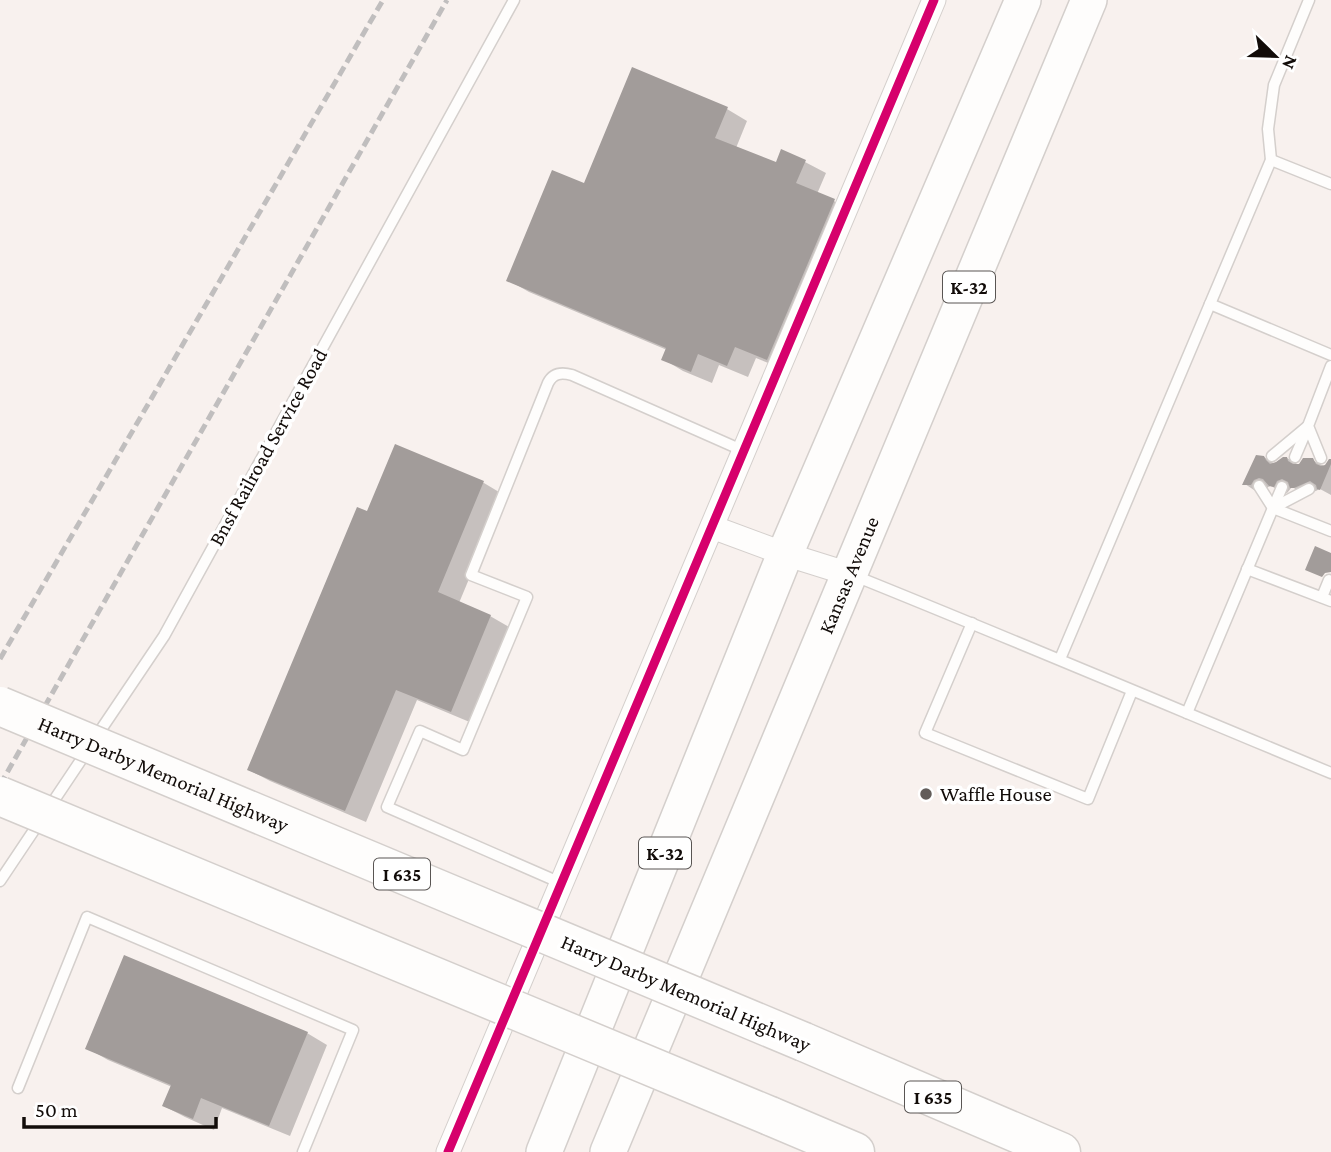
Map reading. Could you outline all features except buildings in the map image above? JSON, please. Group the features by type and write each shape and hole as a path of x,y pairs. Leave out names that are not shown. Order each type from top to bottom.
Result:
{"highway":[{"name":"Harry Darby Memorial Highway","path":"0,706 1061,1152"},
{"path":"0,796 855,1152"}],"main road":[{"name":"K-32","path":"544,1152 785,554 1023,0"},
{"name":"Kansas Avenue","path":"608,1152 1089,0"}],"street":[{"path":"448,1152 934,0"},
{"path":"712,527 849,574"}],"lane":[{"name":"Bnsf Railroad Service Road","path":"0,881 164,636 513,0"},
{"path":"1060,659 1271,160 1268,129 1274,85 1309,0"},
{"path":"1271,160 1331,184"},
{"path":"1210,304 1331,355"},
{"path":"1295,457 1331,366"},
{"path":"561,883 387,807 420,731 463,750 527,597 471,575 548,383 551,377 557,374 572,375 744,451"},
{"path":"1272,456 1308,426"},
{"path":"1308,426 1321,458"},
{"path":"1259,486 1273,508 1331,531"},
{"path":"1187,713 1282,487"},
{"path":"1273,508 1309,489"},
{"path":"1247,569 1327,599 1329,580"},
{"path":"849,574 1331,772"},
{"path":"972,623 925,733 1088,799 1132,691"},
{"path":"18,1088 87,917 353,1030 303,1152"}],"railway":[{"path":"0,659 383,0"},
{"path":"0,785 447,0"}],"cycle path":[{"path":"448,1152 934,0"}],"place":[{"name":"Waffle House","path":"926,794"}]}
